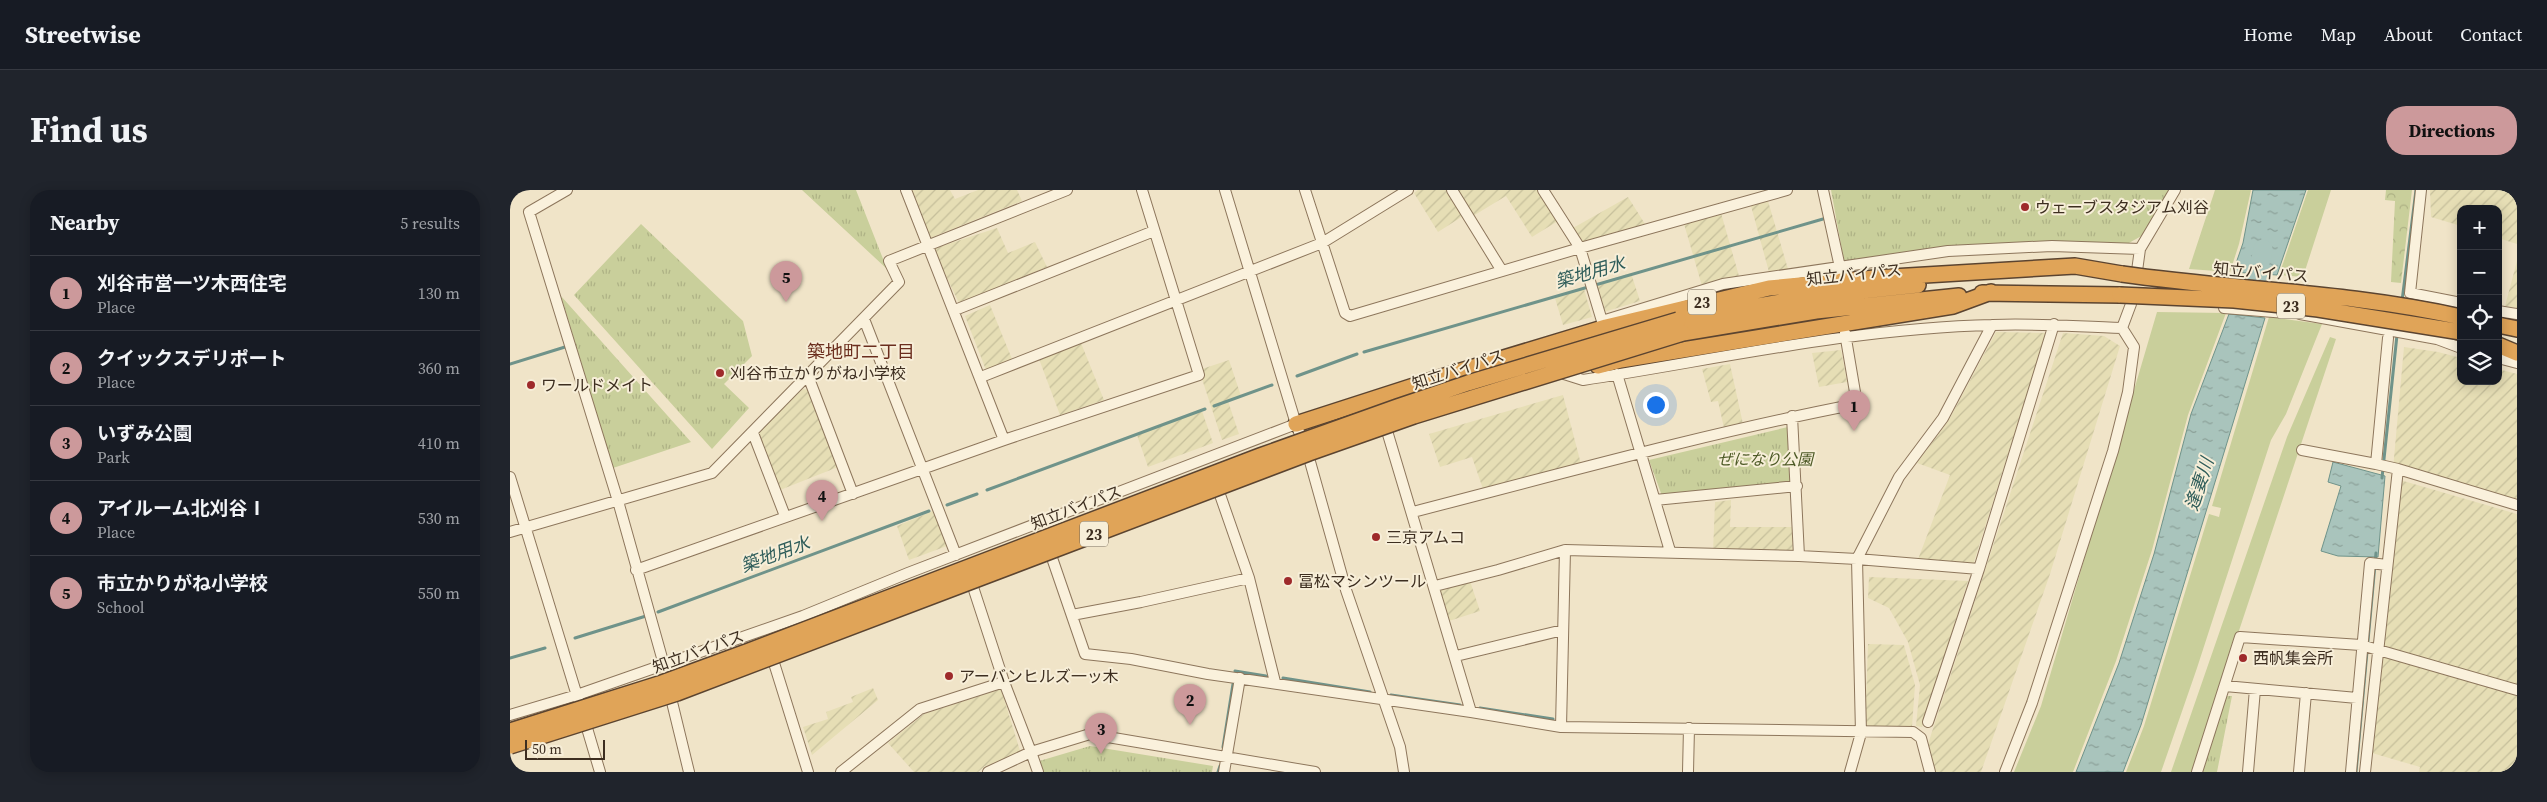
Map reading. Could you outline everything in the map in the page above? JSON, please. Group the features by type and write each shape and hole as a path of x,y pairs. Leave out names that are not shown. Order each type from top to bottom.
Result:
{"highway":[{"name":"23","path":"1296,424 1524,351 1606,327 1769,288 1876,278 2075,266 2130,273"},
{"name":"知立バイパス","path":"510,731 659,684 1260,456 1468,382 1680,327 1824,294 1965,280 2064,274 2130,273 2186,283 2350,299 2457,316"},
{"name":"知立バイパス","path":"510,746 677,693 1309,452 1680,327 1991,292 2126,299 2234,300 2318,309 2457,331"},
{"path":"1309,458 1420,418 1564,374 1621,360 1954,306 1991,292"},
{"path":"2502,326 2517,330"},
{"path":"2502,341 2517,344"},
{"path":"2502,347 2517,353"}],"street":[{"path":"567,190 529,212 618,501 664,665"},
{"path":"906,190 955,310 1004,440"},
{"path":"510,532 712,473 899,282 889,261 1067,190"},
{"path":"636,570 786,516 924,470 1004,440 1198,375 1178,301 1142,190"},
{"path":"1225,190 1296,424 1309,458 1346,590 1400,747 1404,772"},
{"path":"1305,190 1345,314 1350,316 1754,195 1788,190"},
{"path":"981,377 1322,243 1408,190"},
{"path":"1452,190 1502,271"},
{"path":"1544,190 1580,248 1602,321"},
{"path":"1823,190 1842,278"},
{"path":"2130,273 2140,249 2175,190"},
{"path":"2421,190 2410,293 2457,302"},
{"path":"955,310 1154,231"},
{"path":"1524,351 1602,321 1723,284 1948,252 2052,246 2140,249"},
{"path":"2005,772 2032,703 2113,451 2128,392 2134,347 2122,328 2126,299"},
{"path":"2224,308 2303,314 2437,339 2457,346"},
{"path":"2502,311 2517,314"},
{"path":"864,319 956,555"},
{"path":"1564,374 1583,380 1846,335 1992,324 2054,324 2122,328"},
{"path":"1850,772 1861,733 1857,559 1899,477 1943,418 1992,324"},
{"path":"1928,722 1979,569 2054,324"},
{"path":"1413,512 1792,416 1857,404 1846,335"},
{"path":"2376,464 2388,338"},
{"path":"2502,359 2517,363"},
{"path":"1617,374 1670,551"},
{"path":"808,376 853,494"},
{"path":"1792,416 1799,556"},
{"path":"510,715 664,665 803,616 1296,424"},
{"path":"1387,431 1413,512 1471,712"},
{"path":"752,433 786,516"},
{"path":"2302,450 2398,468 2517,505"},
{"path":"510,752 774,663 973,587 1218,489 1309,458"},
{"path":"2365,772 2398,468"},
{"path":"510,477 600,772"},
{"path":"1655,500 1797,486"},
{"path":"1218,489 1249,578 1275,682"},
{"path":"1435,586 1565,550 1670,551 1799,556 1979,569"},
{"path":"1561,727 1565,550"},
{"path":"1051,555 1085,654 1131,659 1240,678 1561,727 1689,728 1861,733 1913,732 1921,738 1930,772"},
{"path":"2351,772 2360,645 2370,563 2386,565"},
{"path":"1072,615 1249,578"},
{"path":"973,587 1004,682 1038,772"},
{"path":"1456,656 1563,630"},
{"path":"2197,772 2240,637 2360,645 2378,648 2517,690"},
{"path":"774,663 808,772"},
{"path":"1224,772 1228,758 1240,678"},
{"path":"841,772 920,709 1004,682"},
{"path":"2225,686 2357,698"},
{"path":"2248,772 2255,689"},
{"path":"2299,772 2306,693"},
{"path":"671,698 690,772"},
{"path":"1688,772 1689,728"},
{"path":"988,772 1031,752 1090,734 1315,772"}],"shaded area":[{"path":"912,190 950,190 955,199 978,190 1017,190 1022,201 930,238"},
{"path":"1418,190 1447,190 1463,216 1438,232 1414,193"},
{"path":"1456,190 1538,190 1558,221 1532,237 1506,196 1473,216"},
{"path":"2430,190 2517,190 2517,244 2502,239 2502,205 2457,205 2457,225 2431,217"},
{"path":"1628,197 1645,224 1582,243 1573,228"},
{"path":"1768,201 1788,269 1769,272 1751,206"},
{"path":"1721,213 1739,276 1702,286 1684,224"},
{"path":"997,228 1008,253 1035,242 1047,267 959,303 933,249"},
{"path":"2517,261 2517,308 2505,306"},
{"path":"1631,273 1640,301 1604,312 1595,284"},
{"path":"1584,289 1592,317 1563,325 1555,298"},
{"path":"990,305 1012,359 986,370 965,316"},
{"path":"1996,332 2046,333 1973,565 1917,562 1950,475 1917,463 1949,420"},
{"path":"2063,333 2104,336 2120,346 2050,574 1981,772 1935,772 1928,744"},
{"path":"1081,343 1104,400 1060,415 1039,359"},
{"path":"2404,347 2457,357 2457,385 2502,385 2502,370 2517,374 2517,505 2393,469"},
{"path":"1841,350 1847,382 1819,387 1812,353"},
{"path":"1229,360 1241,396 1228,401 1239,434 1222,440 1202,379 1202,369"},
{"path":"1730,364 1743,424 1724,428 1718,401 1711,402 1702,369"},
{"path":"803,389 809,390 838,467 780,490 757,434"},
{"path":"1563,395 1581,464 1483,489 1472,457 1440,467 1429,434"},
{"path":"1202,411 1213,443 1148,467 1137,435"},
{"path":"2400,480 2517,514 2517,686 2382,646"},
{"path":"1731,500 1730,527 1792,527 1793,554 1713,553 1715,502"},
{"path":"933,511 947,546 909,560 897,526"},
{"path":"1869,577 1968,581 1922,727 1916,726 1920,685 1908,642 1889,608 1868,598"},
{"path":"1470,581 1480,611 1449,621 1439,590"},
{"path":"1868,644 1904,645 1915,685 1912,727 1865,728"},
{"path":"2381,653 2517,693 2517,772 2419,772 2420,767 2372,753"},
{"path":"873,688 878,700 812,755 803,727 828,719 826,712 853,702 851,697"},
{"path":"1001,689 1021,754 985,766 978,772 914,772 888,743 924,714"}],"green space":[{"path":"802,190 856,190 887,269"},
{"path":"1831,190 2171,190 2145,234 2127,244 1941,250 1844,261"},
{"path":"2215,190 2251,190 2239,244 2230,272 2189,269"},
{"path":"2308,190 2331,190 2303,277 2279,275"},
{"path":"2386,190 2412,190 2401,283 2391,282 2395,201 2385,200"},
{"path":"641,224 743,321 752,356 724,384 749,408 712,449 574,295"},
{"path":"561,296 691,442 613,468"},
{"path":"2157,312 2226,313 2188,415 2152,550 2116,661 2073,772 2014,772 2041,706"},
{"path":"2269,317 2322,324 2286,414 2271,440 2161,772 2126,772 2144,726 2209,514 2219,517 2221,508 2212,506"},
{"path":"2330,337 2336,339 2192,772 2171,772 2287,437"},
{"name":"ぜになり公園","path":"1788,427 1794,482 1662,496 1649,460"},
{"path":"2226,696 2232,696 2217,772 2200,772"},
{"path":"1090,746 1213,766 1212,772 1040,772 1036,762"}],"water":[{"path":"2253,190 2306,190 2277,275 2233,272 2243,243"},
{"path":"2229,314 2265,318 2141,725 2123,772 2076,772 2119,663 2154,554 2191,414"},
{"path":"2333,462 2385,476 2378,557 2338,556 2321,551 2341,486 2328,482"}],"waterway":[{"path":"2402,301 2416,190"},
{"name":"築地用水","path":"1364,352 1823,219"},
{"name":"逢妻川","path":"2251,306 2263,249"},
{"path":"2382,478 2397,335"},
{"path":"510,364 565,347"},
{"name":"築地用水","path":"1297,376 1357,354"},
{"name":"築地用水","path":"1214,406 1272,385"},
{"name":"築地用水","path":"987,490 1205,409"},
{"name":"築地用水","path":"947,505 977,494"},
{"name":"築地用水","path":"658,612 929,511"},
{"path":"2356,772 2376,553"},
{"name":"築地用水","path":"575,638 646,616"},
{"name":"築地用水","path":"510,658 545,648"},
{"path":"1235,671 1266,676"},
{"path":"1283,678 1370,692"},
{"path":"1223,747 1233,684"},
{"path":"1391,695 1460,705"},
{"path":"1480,708 1553,719"},
{"path":"1218,772 1220,766"}],"place":[{"name":"ウェーブスタジアム刈谷","path":"2025,207"},
{"name":"市立かりがね小学校","path":"786,302"},
{"name":"刈谷市立かりがね小学校","path":"720,373"},
{"name":"ワールドメイト","path":"531,385"},
{"name":"刈谷市営一ツ木西住宅","path":"1854,431"},
{"name":"アイルーム北刈谷Ⅰ","path":"822,521"},
{"name":"三京アムコ","path":"1376,537"},
{"name":"冨松マシンツール","path":"1288,581"},
{"name":"西帆集会所","path":"2243,658"},
{"name":"アーバンヒルズ一ッ木","path":"949,676"},
{"name":"クイックスデリポート","path":"1190,725"},
{"name":"いずみ公園","path":"1101,754"}],"district":[{"name":"築地町二丁目","path":"861,351"}]}
